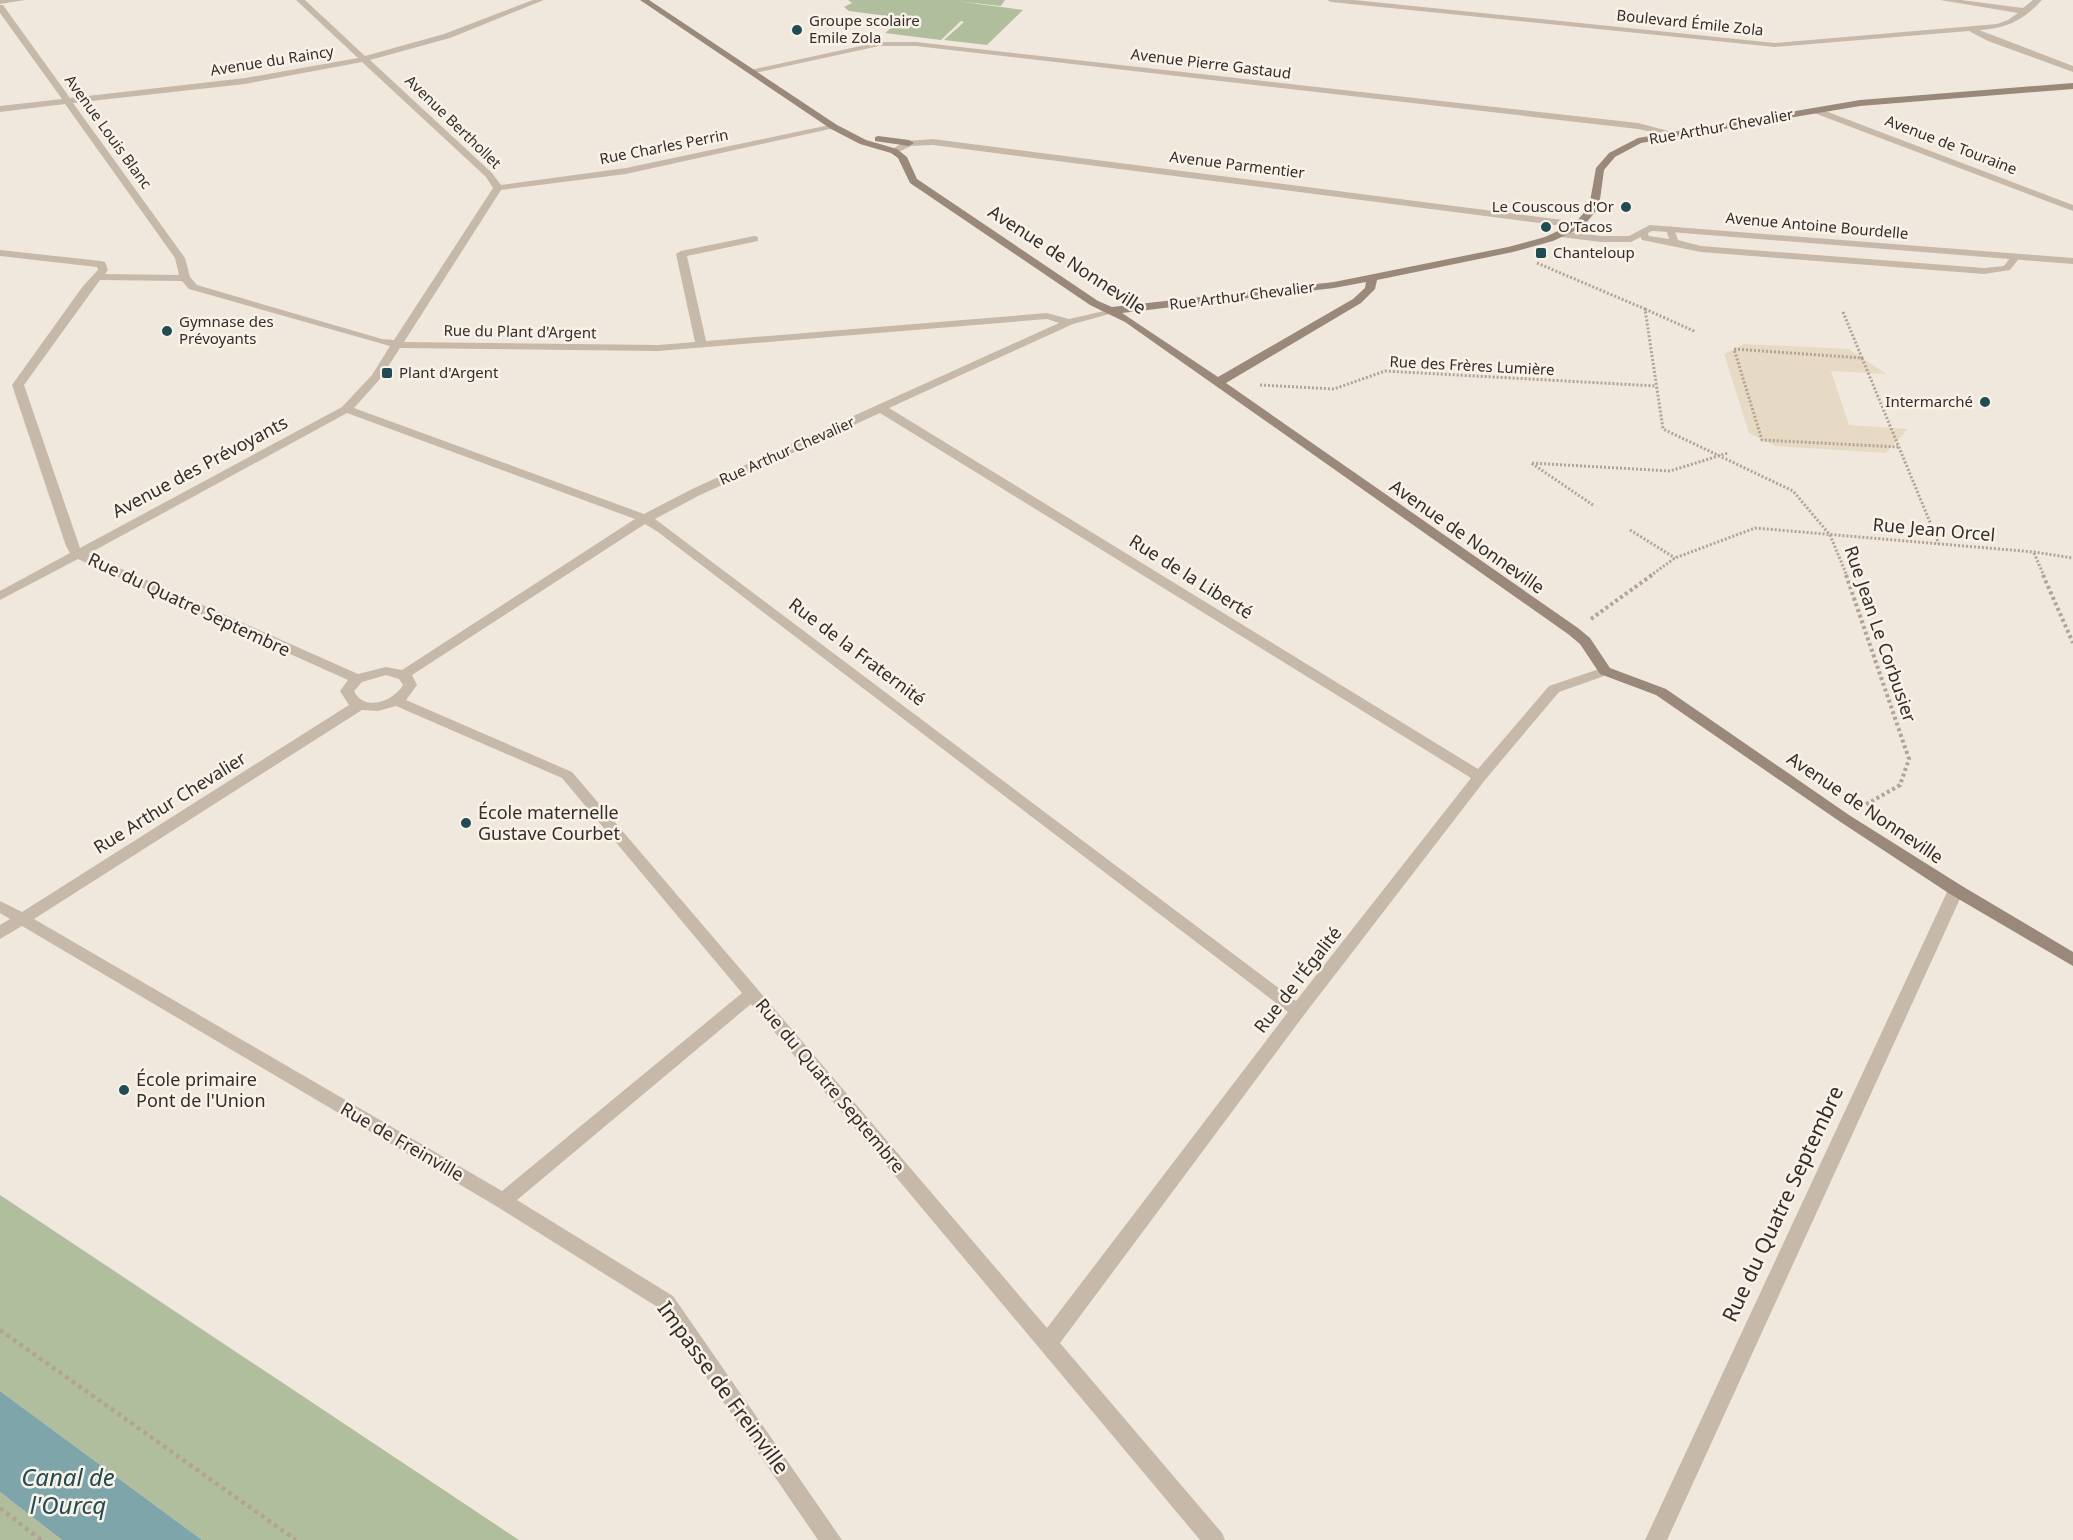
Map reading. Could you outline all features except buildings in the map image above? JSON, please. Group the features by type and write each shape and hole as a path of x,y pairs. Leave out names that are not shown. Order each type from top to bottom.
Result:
{"street":[{"path":"0,2 21,0"},
{"name":"Avenue Berthollet","path":"300,0 489,175 498,188 395,345"},
{"name":"Avenue du Raincy","path":"0,109 288,75 364,59 447,36 540,0"},
{"path":"644,0 834,127 863,142 894,151"},
{"name":"Boulevard Émile Zola","path":"1331,0 1775,45 1972,30 2011,22 2037,0"},
{"path":"1944,0 2024,11"},
{"name":"Avenue Louis Blanc","path":"0,7 180,258 186,278"},
{"path":"1972,30 2073,69"},
{"name":"Avenue Pierre Gastaud","path":"750,71 879,44 916,44 1638,126 1671,133"},
{"name":"Rue Arthur Chevalier","path":"403,675 628,528 696,492 1069,322 1108,311 1292,291 1372,278 1509,250 1561,234 1578,225 1594,207 1599,170 1612,155 1638,141 1671,133 1860,103 2073,86"},
{"name":"Avenue de Touraine","path":"1818,111 2073,208"},
{"name":"Rue Charles Perrin","path":"498,188 626,171 834,127"},
{"path":"849,135 909,143"},
{"name":"Avenue Parmentier","path":"894,151 909,143 933,142 1578,225"},
{"name":"Avenue de Nonneville","path":"894,151 902,157 912,181 1108,311 1129,320 1573,632 1585,641 1605,670 1661,692 1844,818 1956,890 2073,960"},
{"name":"Avenue Antoine Bourdelle","path":"1561,234 1601,239 1631,239 1650,228 1670,229 2073,261"},
{"path":"701,345 681,254 754,238"},
{"path":"0,253 101,264 103,270 98,278"},
{"name":"Rue du Plant d'Argent","path":"98,278 186,278 193,287 395,345 611,348 701,345 1047,316 1069,322"},
{"name":"Rue du Quatre Septembre","path":"98,278 87,288 18,385 72,546 77,554 357,679"},
{"path":"1217,384 1251,361 1357,301 1370,289 1372,278"},
{"name":"Avenue des Prévoyants","path":"0,596 346,409 376,376 395,345"},
{"name":"Rue de la Liberté","path":"882,408 1480,777"},
{"name":"Rue de la Fraternité","path":"346,409 646,519 663,529 1298,1011"},
{"name":"Rue de l'Égalité","path":"1048,1343 1298,1011 1480,777 1554,689 1605,670"},
{"path":"386,671 403,675 411,685 404,696 395,702 377,706 360,705 352,702 347,691 357,679 386,671"},
{"name":"Rue du Quatre Septembre","path":"395,702 428,713 567,775 1214,1540"},
{"name":"Rue Arthur Chevalier","path":"0,933 360,705"},
{"name":"Rue du Quatre Septembre","path":"1656,1540 1956,890"},
{"name":"Rue de Freinville","path":"0,906 503,1201"},
{"path":"503,1201 752,994"},
{"name":"Impasse de Freinville","path":"503,1201 666,1302 831,1540"}],"lane":[{"path":"1670,229 1674,242"},
{"path":"1643,232 1645,237 1654,241 1674,242 1701,249 1984,271 2007,268 2016,256"}],"path":[{"path":"1509,250 1695,332"},
{"name":"Rue Jean Le Corbusier","path":"1645,309 1663,429 1793,491 1830,535 1854,594 1909,759 1900,785 1844,818"},
{"path":"1844,312 1938,544"},
{"path":"1862,358 1734,349 1762,440 1898,447"},
{"name":"Rue des Frères Lumière","path":"1217,384 1334,389 1385,371 1656,386"},
{"path":"1593,505 1531,463 1670,471 1728,453"},
{"name":"Rue Jean Orcel","path":"1573,632 1675,558 1755,528 2034,552 2073,558"},
{"path":"1630,530 1675,558"},
{"path":"2034,552 2073,643"},
{"path":"0,1330 296,1540"},
{"path":"0,1508 41,1540"}],"green space":[{"path":"848,0 1005,0 1001,6 955,1 1023,10 987,45 944,40 964,22 961,21 941,40 885,33 903,18 849,11 844,7 852,3"},
{"path":"0,1195 519,1540 202,1540 0,1391"},
{"path":"0,1492 62,1540 0,1540"}],"shaded area":[{"path":"1744,344 1849,349 1886,374 1831,371 1849,425 1908,429 1886,453 1775,446 1749,433 1724,354"}],"water":[{"name":"Canal de l'Ourcq","path":"0,1391 202,1540 62,1540 0,1492"}],"place":[{"name":"Groupe scolaire Emile Zola","path":"797,30"},
{"name":"Le Couscous d'Or","path":"1626,207"},
{"name":"O'Tacos","path":"1546,227"},
{"name":"Chanteloup","path":"1541,253"},
{"name":"Gymnase des Prévoyants","path":"167,331"},
{"name":"Plant d'Argent","path":"387,373"},
{"name":"Intermarché","path":"1985,402"},
{"name":"École maternelle Gustave Courbet","path":"466,823"},
{"name":"École primaire Pont de l'Union","path":"124,1090"}]}
